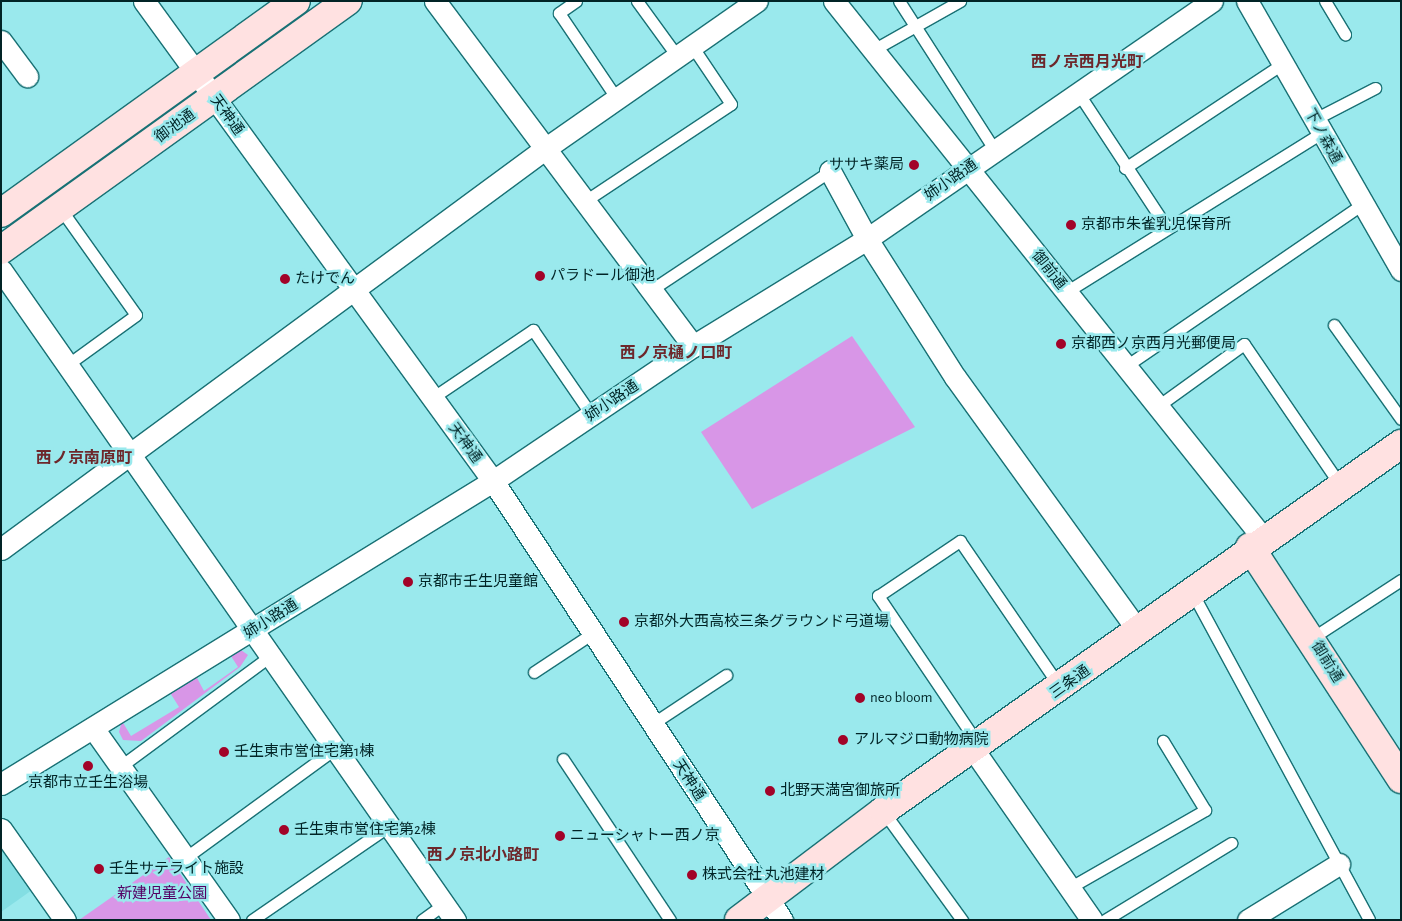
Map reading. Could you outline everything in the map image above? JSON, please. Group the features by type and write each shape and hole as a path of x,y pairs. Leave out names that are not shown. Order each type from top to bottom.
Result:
{"street":[{"name":"天神通","path":"144,1 493,481 782,920"},
{"name":"御池通","path":"1,212 296,1"},
{"name":"御池通","path":"1,250 348,1"},
{"path":"435,1 693,346"},
{"path":"1,549 129,452 546,148 756,1"},
{"name":"御前通","path":"834,1 1158,406 1257,543 1312,638 1401,779"},
{"name":"姉小路通","path":"1,784 256,629 493,481 592,416 693,346 866,239 1077,91 1212,1"},
{"name":"下ノ森通","path":"1247,1 1361,205 1401,270"},
{"path":"1,41 27,76"},
{"path":"830,171 866,239 955,377 1139,632"},
{"path":"1,270 256,629 449,912"},
{"name":"三条通","path":"739,920 883,811 1061,689 1193,594 1257,543 1401,444"},
{"path":"94,728 229,920"},
{"path":"976,747 1092,920"},
{"path":"1,829 65,920"},
{"path":"1248,920 1339,864"}],"lane":[{"path":"576,1 559,13 616,99"},
{"path":"585,200 731,104 637,1"},
{"path":"898,1 994,149"},
{"path":"873,50 960,1"},
{"path":"1325,1 1345,34"},
{"path":"1125,168 1282,64"},
{"path":"1066,292 1167,228 1375,88"},
{"path":"1077,91 1125,168 1167,228"},
{"path":"651,290 830,171"},
{"path":"1126,366 1361,205"},
{"path":"60,208 136,315 67,365"},
{"path":"1334,325 1401,419"},
{"path":"432,398 533,330 592,416"},
{"path":"1158,406 1244,344 1341,486"},
{"path":"976,747 878,596 960,541 1061,689"},
{"path":"1312,638 1401,580"},
{"path":"1193,594 1369,920"},
{"path":"534,672 593,633"},
{"path":"121,766 273,654"},
{"path":"652,724 726,675"},
{"path":"1069,888 1206,810 1163,741"},
{"path":"185,858 337,747"},
{"path":"563,759 670,920"},
{"path":"883,811 962,920"},
{"path":"252,920 390,825"},
{"path":"1105,920 1231,843"},
{"path":"422,920 449,912"}],"shaded area":[{"path":"1,848 32,890 1,912"}],"green space":[{"path":"852,336 915,427 752,509 701,432"},
{"path":"241,650 248,655 240,667 141,741 123,740 119,732 122,721 131,736 179,707 169,691 196,676 204,691 238,667 231,656"},
{"name":"新建児童公園","path":"169,857 211,920 79,920"}],"place":[{"name":"ササキ薬局","path":"914,165"},
{"name":"京都市朱雀乳児保育所","path":"1071,225"},
{"name":"パラドール御池","path":"540,276"},
{"name":"たけでん","path":"285,279"},
{"name":"京都西ノ京西月光郵便局","path":"1061,344"},
{"name":"京都市壬生児童館","path":"408,582"},
{"name":"京都外大西高校三条グラウンド弓道場","path":"624,622"},
{"name":"neo bloom","path":"860,698"},
{"name":"アルマジロ動物病院","path":"843,740"},
{"name":"壬生東市営住宅第1棟","path":"224,752"},
{"name":"京都市立壬生浴場","path":"88,766"},
{"name":"北野天満宮御旅所","path":"770,791"},
{"name":"壬生東市営住宅第2棟","path":"284,830"},
{"name":"ニューシャトー西ノ京","path":"560,836"},
{"name":"壬生サテライト施設","path":"99,869"},
{"name":"株式会社 丸池建材","path":"692,875"}],"district":[{"name":"西ノ京西月光町","path":"1087,62"},
{"name":"西ノ京樋ノ口町","path":"676,353"},
{"name":"西ノ京南原町","path":"84,458"},
{"name":"西ノ京北小路町","path":"483,855"}]}
